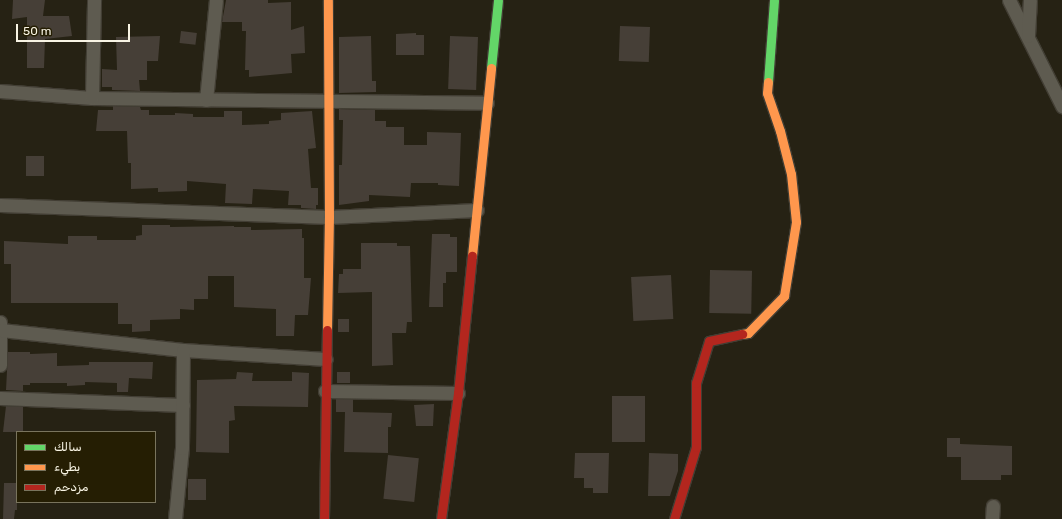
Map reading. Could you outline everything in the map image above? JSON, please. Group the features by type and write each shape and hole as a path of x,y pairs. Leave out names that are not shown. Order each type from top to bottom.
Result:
{"street":[{"path":"92,98 94,0"},
{"path":"206,100 216,0"},
{"path":"324,519 329,217 328,0"},
{"path":"441,519 458,393 498,0"},
{"path":"674,519 696,447 696,383 709,340 748,333 784,296 796,222 791,174 780,131 767,93 774,0"},
{"path":"1009,0 1062,106"},
{"path":"1028,38 1030,0"},
{"path":"0,92 92,98 487,103"},
{"path":"0,206 329,217 477,210"},
{"path":"0,365 0,326 183,350 326,359"},
{"path":"175,519 181,462 183,350"},
{"path":"325,391 458,393"},
{"path":"0,398 183,405"}],"building":[{"path":"13,0 45,0 43,16 69,16 72,36 45,39 44,68 27,68 27,17 12,19"},
{"path":"226,0 268,0 268,3 291,2 291,30 304,26 305,53 291,54 292,73 249,77 249,70 245,70 246,31 242,31 242,22 222,22"},
{"path":"620,26 650,27 649,62 619,61"},
{"path":"181,31 197,33 195,45 180,43"},
{"path":"416,33 416,35 424,35 424,55 396,55 396,34"},
{"path":"160,36 158,61 147,61 147,80 139,80 140,91 112,90 112,87 102,87 102,69 117,70 116,37"},
{"path":"371,36 372,81 376,81 376,92 339,93 339,37"},
{"path":"450,36 478,37 476,90 448,89"},
{"path":"113,106 140,107 141,110 149,110 149,115 175,115 175,113 193,114 193,117 224,117 224,111 242,111 242,125 269,124 269,121 281,120 281,113 312,111 316,148 308,149 311,188 318,188 318,205 316,205 316,209 301,208 301,205 288,205 289,191 253,189 252,204 225,203 226,184 187,181 187,191 158,192 158,188 131,189 131,163 128,163 127,131 96,131 98,110 113,110"},
{"path":"339,109 375,110 375,121 386,121 386,127 404,127 404,145 427,145 427,132 461,133 459,186 438,185 438,183 411,183 410,197 369,195 369,201 339,205 339,165 342,165 343,120 339,120"},
{"path":"26,156 44,156 44,176 26,176"},
{"path":"142,225 170,225 170,227 234,226 251,227 251,230 302,229 302,238 304,238 304,278 311,278 308,315 295,315 294,336 276,336 276,309 234,307 234,276 208,276 208,299 194,299 194,310 180,309 180,319 150,320 150,331 132,332 132,324 118,324 118,303 11,303 11,264 4,264 4,241 68,244 68,236 97,236 97,240 136,240 136,236 142,235"},
{"path":"432,234 450,234 450,237 457,237 457,272 446,272 446,283 443,283 443,307 429,307"},
{"path":"361,243 397,243 397,246 410,246 412,322 407,322 406,333 392,333 393,365 372,366 372,292 338,293 339,274 343,274 343,269 361,269"},
{"path":"710,270 752,271 751,314 709,313"},
{"path":"671,275 673,319 633,321 631,277"},
{"path":"338,319 349,319 349,332 338,332"},
{"path":"8,352 30,352 30,354 57,353 57,366 89,365 89,362 153,362 152,379 129,378 128,392 117,392 117,383 85,382 85,385 67,386 67,383 30,383 30,385 23,385 23,391 6,390"},
{"path":"237,372 253,373 252,381 292,381 292,372 309,373 308,407 234,406 235,420 229,421 229,453 196,452 197,380 236,379"},
{"path":"337,372 350,372 350,383 337,383"},
{"path":"612,396 645,396 645,442 612,442"},
{"path":"336,399 353,399 353,412 392,413 391,427 388,427 388,453 344,452 345,412 336,412"},
{"path":"434,404 433,426 416,426 414,405"},
{"path":"6,406 23,407 23,431 3,432"},
{"path":"947,438 960,438 960,444 1012,446 1012,475 1001,475 1001,480 961,480 961,457 947,457"},
{"path":"575,453 609,453 608,493 593,493 593,488 584,488 584,478 574,478"},
{"path":"649,453 678,454 678,471 670,496 648,496"},
{"path":"388,455 419,458 414,502 383,499"},
{"path":"188,479 206,479 206,500 188,500"},
{"path":"4,483 16,483 17,510 15,510 14,519 3,519"}],"traffic: fast":[{"path":"491,68 498,0"},
{"path":"768,82 774,0"}],"traffic: slow":[{"path":"327,330 329,217 328,0"},
{"path":"472,256 491,68"},
{"path":"742,334 748,333 784,296 796,222 791,174 780,131 767,93 768,82"}],"traffic: jam":[{"path":"441,519 458,393 472,256"},
{"path":"324,519 327,330"},
{"path":"674,519 696,447 696,383 709,341 742,334"}]}
